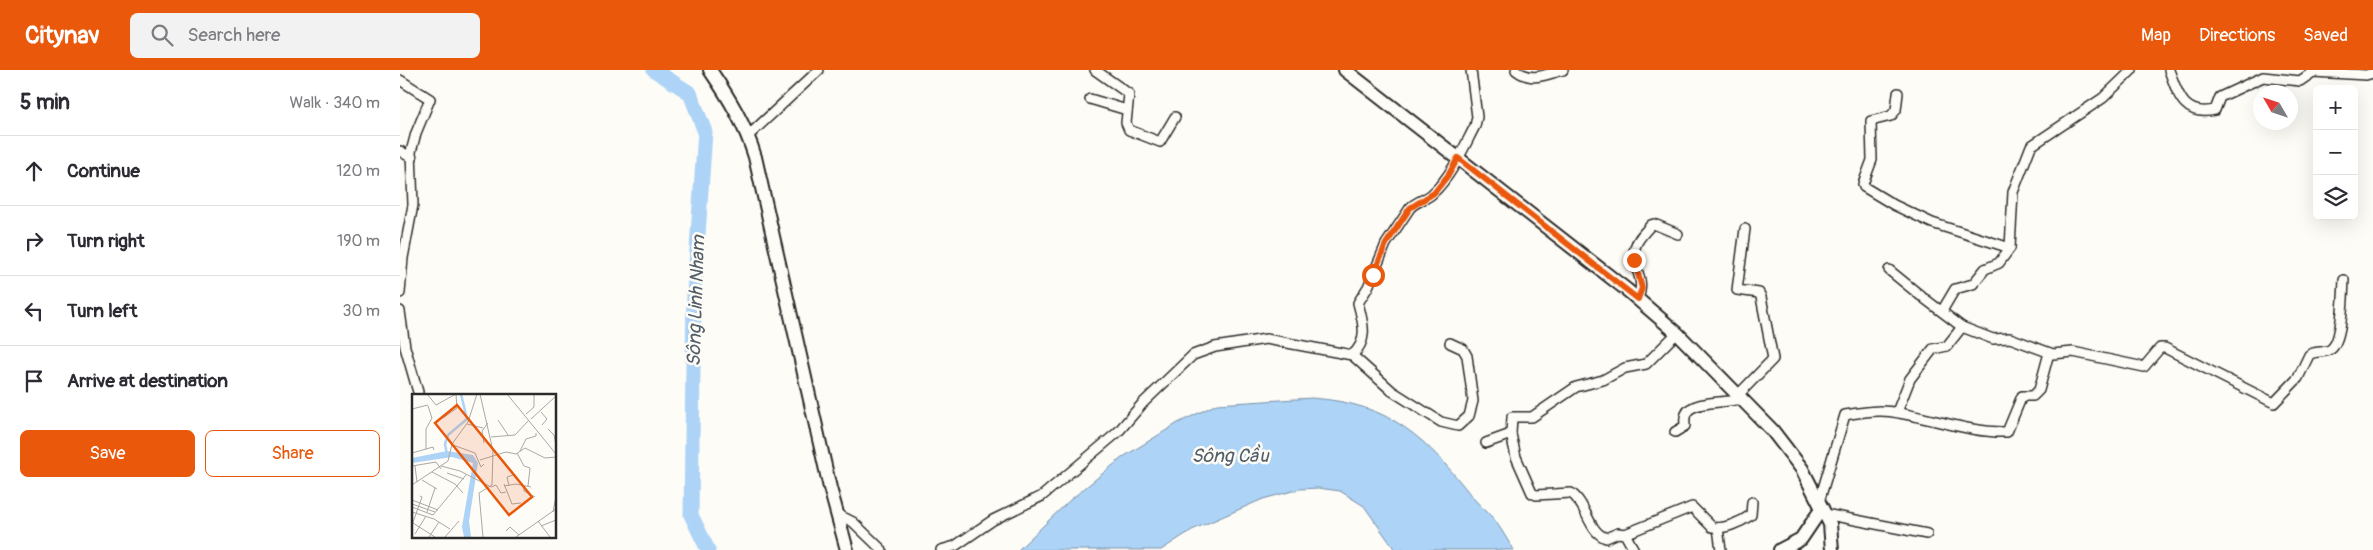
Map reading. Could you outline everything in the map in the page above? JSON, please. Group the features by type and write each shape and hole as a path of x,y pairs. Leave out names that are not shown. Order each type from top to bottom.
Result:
{"street":[{"path":"710,70 734,105 748,136 847,550"},
{"path":"748,136 819,70"},
{"path":"1095,70 1126,90 1129,94 1126,123 1129,130 1158,142 1162,140 1175,117"},
{"path":"1345,70 1638,299 1677,333 1772,430 1802,469 1830,524 1832,550"},
{"path":"1352,355 1359,349 1364,325 1358,303 1368,287 1386,244 1410,208 1434,193 1449,174 1475,126 1477,117 1471,70"},
{"path":"1516,70 1536,78 1563,70"},
{"path":"1942,311 1955,289 1973,284 1985,269 1999,263 2010,248 2013,192 2031,146 2096,103 2132,70"},
{"path":"2169,70 2176,90 2187,106 2211,111 2215,110 2220,97 2259,78 2300,81 2312,72 2366,75 2373,73"},
{"path":"400,80 430,99 416,133 412,158 414,205 405,249 400,293"},
{"path":"1898,93 1896,110 1891,116 1871,121 1872,160 1863,184 1864,187 1894,206 1932,223 2010,248"},
{"path":"1090,99 1128,110"},
{"path":"400,150 412,158"},
{"path":"1638,299 1642,288 1634,254 1637,242 1654,224 1678,234"},
{"path":"1675,432 1685,426 1685,415 1690,409 1701,404 1729,403 1740,397 1773,359 1761,297 1758,293 1737,290 1745,229"},
{"path":"1889,270 1962,327 1993,339 2010,338 2049,353 2073,352 2144,367 2160,348 2165,348 2274,403 2298,378 2311,352 2332,349 2343,312 2344,280"},
{"path":"400,311 405,347 418,392"},
{"path":"1897,412 1910,378 1933,349 1947,346 1962,327"},
{"path":"1677,333 1646,364 1625,368 1603,380 1576,387 1532,417 1512,416 1511,434 1516,458 1532,493 1536,496 1571,493 1580,502 1593,526 1603,537 1624,534 1692,507 1697,509 1712,527 1718,528 1736,523 1751,515 1752,502"},
{"path":"941,550 955,546 994,520 1042,496 1118,432 1142,403 1193,355 1202,350 1232,343 1266,339 1352,355 1392,391 1441,422 1458,426 1469,416 1472,401 1467,356 1463,349 1450,343"},
{"path":"1780,550 1801,539 1822,508 1845,415 1868,412 1897,412 1973,429 2007,432 2022,396 2033,396 2039,390 2049,353"},
{"path":"1486,443 1511,434"},
{"path":"1822,508 1927,534"},
{"path":"837,514 853,522 882,550"},
{"path":"1718,528 1721,550"},
{"path":"1624,534 1628,537 1634,550"}],"water":[{"name":"Sông Cầu","path":"1312,398 1365,408 1405,428 1440,458 1457,477 1474,499 1493,518 1514,550 1395,550 1364,506 1340,491 1318,488 1300,489 1263,499 1192,530 1161,550 1018,550 1070,500 1123,457 1178,423 1217,404"}],"waterway":[{"name":"Sông Linh Nham","path":"654,70 690,93 705,132 694,293 691,515 708,550"}],"route":[{"path":"1373,275 1386,244 1410,208 1414,203 1434,193 1449,174 1458,158 1638,299 1642,288 1634,260"}]}
